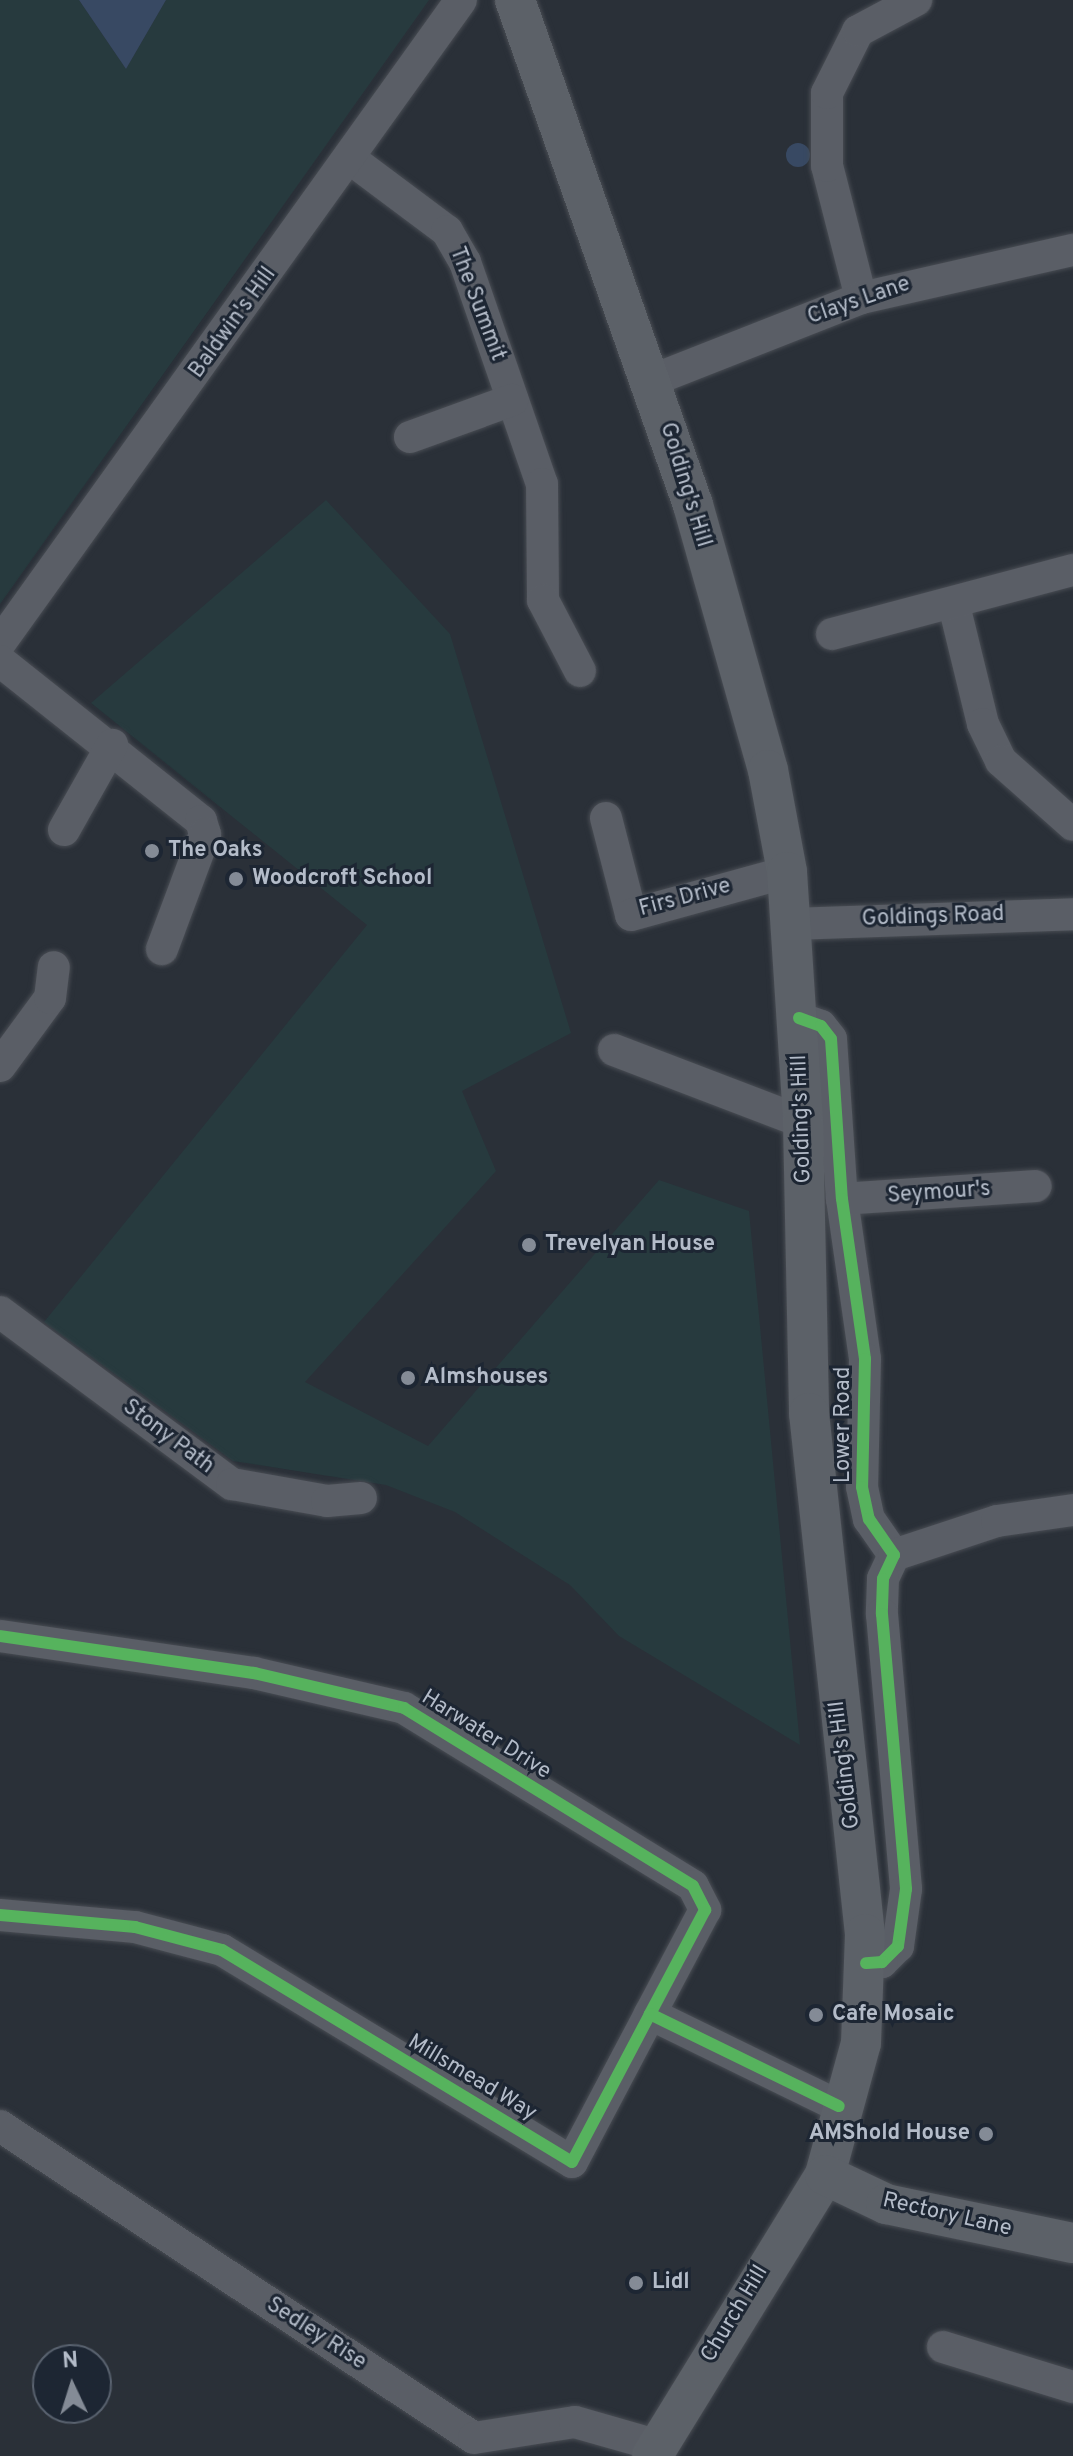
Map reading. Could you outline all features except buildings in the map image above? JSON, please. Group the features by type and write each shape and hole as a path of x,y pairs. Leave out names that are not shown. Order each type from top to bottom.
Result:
{"main road":[{"name":"Golding's Hill","path":"515,0 653,380 768,770 787,872 799,1018 809,1413 866,1963 861,2043 839,2106 825,2175"},
{"name":"Rectory Lane","path":"825,2175 886,2204 1073,2243"},
{"name":"Church Hill","path":"655,2451 825,2175"}],"street":[{"name":"Baldwin's Hill","path":"0,643 352,160 461,0"},
{"path":"861,298 827,166 824,108 858,31 916,0"},
{"name":"The Summit","path":"352,160 447,231 542,484 543,600 580,671"},
{"name":"Clays Lane","path":"653,380 861,298 1073,250"},
{"path":"410,437 512,400"},
{"path":"832,634 954,605 1073,570"},
{"path":"954,605 983,724 1001,761 1073,825"},
{"path":"0,661 112,745 201,821 205,834 162,949"},
{"path":"64,830 112,745"},
{"name":"Firs Drive","path":"606,818 631,915 787,872"},
{"name":"Goldings Road","path":"793,924 1073,914"},
{"path":"0,1066 50,998 54,967"},
{"name":"Lower Road","path":"799,1018 821,1026 831,1039 842,1199 865,1359 862,1487 869,1519 894,1555"},
{"path":"614,1050 803,1122"},
{"name":"Seymour's","path":"842,1199 1036,1186"},
{"name":"Stony Path","path":"0,1312 232,1484 327,1501 361,1498"},
{"path":"866,1963 882,1962 898,1946 906,1889 882,1614 883,1579 894,1555 997,1521 1073,1510"},
{"name":"Harwater Drive","path":"0,1636 254,1673 404,1708 693,1886 705,1910 650,2014"},
{"name":"Millsmead Way","path":"0,1915 135,1927 222,1950 572,2162 650,2014"},
{"path":"650,2014 839,2106"},
{"name":"Sedley Rise","path":"0,2126 474,2438 575,2422 655,2451"},
{"path":"943,2347 1073,2387"}],"green space":[{"path":"0,0 79,0 126,69 166,0 429,0 0,604"},
{"path":"326,500 450,634 571,1033 462,1091 496,1171 305,1382 428,1446 659,1180 749,1211 800,1745 619,1636 570,1585 455,1512 386,1485 233,1461 44,1322 367,925 91,703"}],"water":[{"path":"79,0 166,0 126,69"},
{"path":"798,143 807,146 810,155 807,164 798,167 789,164 786,155 789,146"}],"cycle path":[{"path":"799,1018 821,1026 831,1039 842,1199 865,1359 862,1487 869,1519 894,1555 883,1579 882,1614 906,1889 898,1946 882,1962 866,1963"},
{"path":"0,1636 254,1673 404,1708 693,1886 705,1910 650,2014"},
{"path":"0,1915 135,1927 222,1950 572,2162 650,2014 839,2106"}],"place":[{"name":"The Oaks","path":"152,851"},
{"name":"Woodcroft School","path":"236,879"},
{"name":"Trevelyan House","path":"529,1245"},
{"name":"Almshouses","path":"408,1378"},
{"name":"Cafe Mosaic","path":"816,2015"},
{"name":"AMShold House","path":"986,2134"},
{"name":"Lidl","path":"636,2283"}]}
